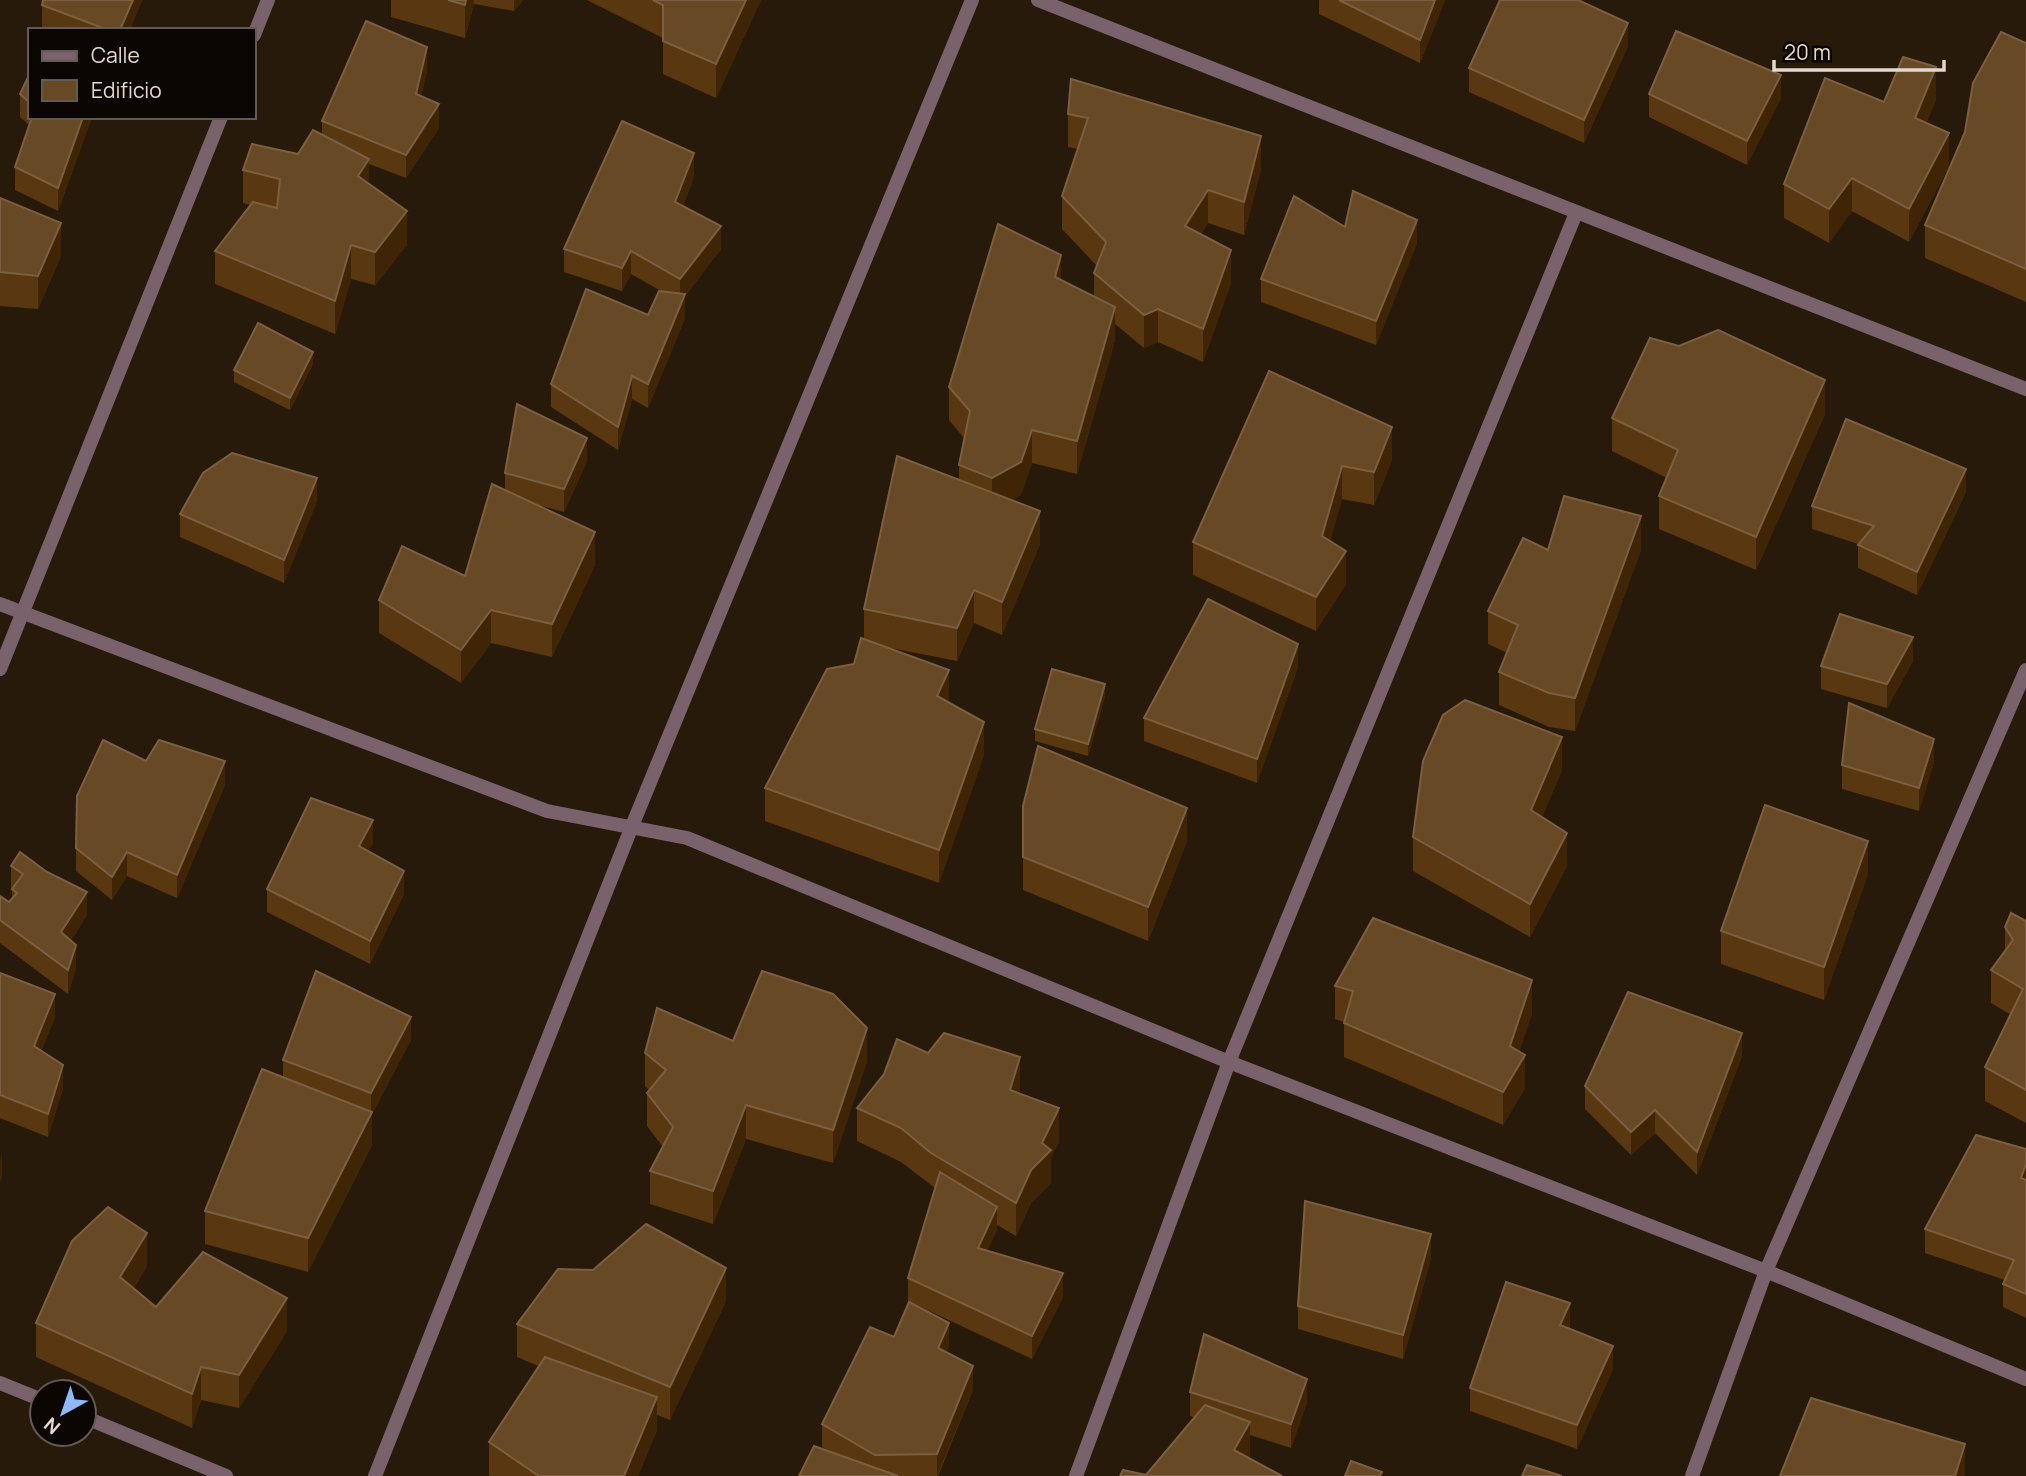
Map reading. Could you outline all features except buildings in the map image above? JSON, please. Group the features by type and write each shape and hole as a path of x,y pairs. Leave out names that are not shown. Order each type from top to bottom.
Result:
{"street":[{"path":"256,30 268,0"},
{"path":"376,1476 632,825 972,0"},
{"path":"1038,0 2026,389"},
{"path":"0,669 220,119"},
{"path":"1076,1476 1229,1062 1576,213"},
{"path":"0,604 547,811 632,825 687,838 1229,1062 1766,1271 2026,1379"},
{"path":"1692,1476 1766,1271 2026,670"},
{"path":"0,1383 28,1394"},
{"path":"98,1424 226,1476"}]}
